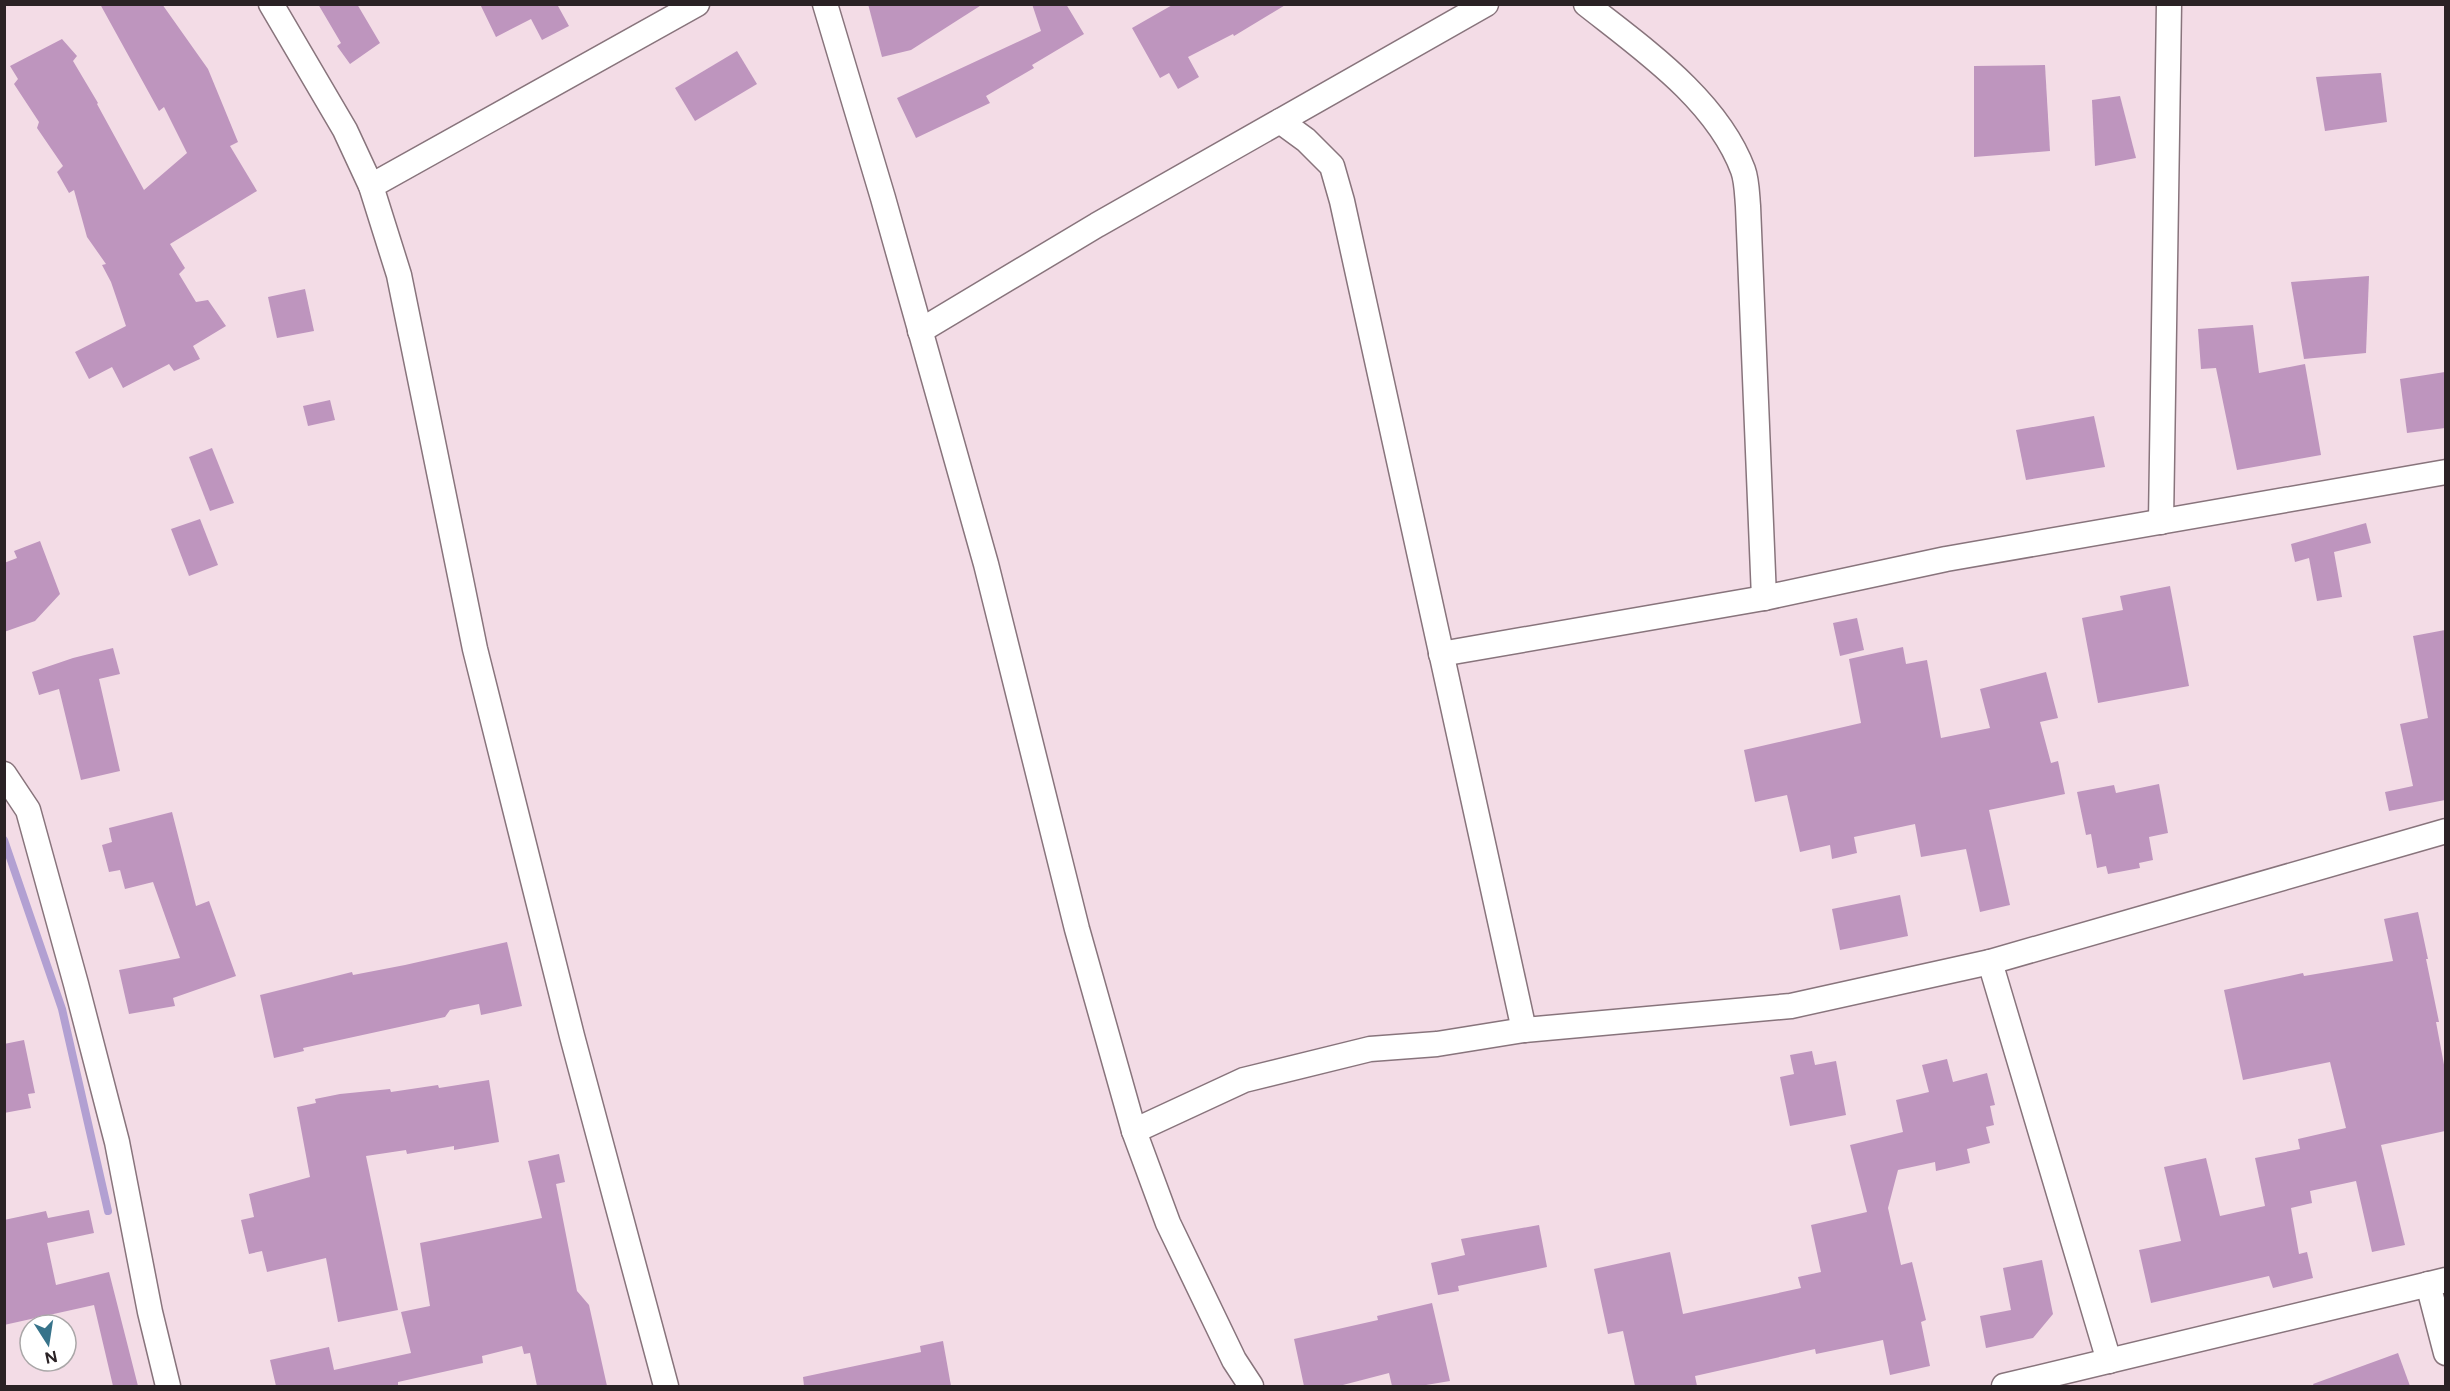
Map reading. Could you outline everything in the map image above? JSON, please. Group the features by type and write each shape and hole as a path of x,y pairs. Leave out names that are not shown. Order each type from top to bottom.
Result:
{"street":[{"path":"271,4 345,130 372,186 399,275 475,649 572,1036 666,1386"},
{"path":"372,186 697,4"},
{"path":"825,4 986,564 1077,929 1134,1131 1168,1223 1234,1360 1251,1386"},
{"path":"920,331 1097,225 1486,4"},
{"path":"1586,4 1660,63 1714,116 1743,171 1748,206 1764,598"},
{"path":"2161,522 2169,4"},
{"path":"1280,122 1306,140 1332,166 1524,1030"},
{"path":"1441,654 1764,598 1946,559 2445,472"},
{"path":"4,774 28,810 76,984 117,1142 150,1312 168,1386"},
{"path":"1134,1131 1244,1080 1370,1049 1437,1044 1524,1030 1791,1006 1990,962 2445,831"},
{"path":"1990,962 2109,1361"},
{"path":"2004,1386 2437,1282 2445,1353"}],"building":[{"path":"100,4 162,4 208,69 238,142 230,146 257,191 170,244 185,268 179,274 196,302 208,300 226,326 193,346 200,359 174,371 169,364 123,388 112,367 89,379 75,352 126,326 111,282 102,265 106,264 87,237 74,190 69,193 57,172 63,166 37,128 39,122 14,84 18,79 10,66 62,39 77,56 73,61 144,190 187,153 164,107 159,111"},
{"path":"318,4 357,4 380,43 350,64 337,46 341,43"},
{"path":"480,4 560,4 558,6 569,26 542,40 531,19 496,37"},
{"path":"868,4 983,4 911,50 882,57"},
{"path":"1032,4 1066,4 1084,34 1032,65 1034,68 986,96 990,103 916,138 897,98 1041,31"},
{"path":"1174,4 1287,4 1234,36 1233,34 1188,57 1199,77 1178,89 1169,73 1160,78 1132,28"},
{"path":"737,51 757,84 695,121 675,88"},
{"path":"2045,65 2050,151 1974,157 1974,66"},
{"path":"2381,73 2387,122 2325,131 2316,77"},
{"path":"2120,96 2136,158 2095,166 2092,100"},
{"path":"2369,276 2366,353 2304,359 2291,282"},
{"path":"305,289 314,331 277,338 268,297"},
{"path":"2253,325 2259,373 2305,364 2321,455 2237,470 2216,368 2201,369 2198,329"},
{"path":"2445,372 2445,428 2407,433 2400,379"},
{"path":"330,400 335,420 308,426 303,406"},
{"path":"2094,416 2105,467 2026,480 2016,430"},
{"path":"212,448 234,503 210,511 189,457"},
{"path":"200,519 218,565 189,576 171,529"},
{"path":"2366,523 2371,543 2334,552 2342,597 2317,601 2309,558 2295,562 2291,544"},
{"path":"40,541 60,594 35,621 4,632 4,563 17,558 14,551"},
{"path":"2170,586 2189,686 2098,703 2082,618 2123,610 2120,596"},
{"path":"1857,618 1864,650 1840,656 1833,623"},
{"path":"2445,630 2445,800 2389,811 2385,792 2413,786 2400,724 2428,718 2413,636"},
{"path":"1903,647 1906,664 1927,660 1941,738 1990,728 1980,689 2046,672 2058,718 2040,722 2051,763 2058,761 2065,794 1989,810 2010,905 1980,912 1966,849 1921,857 1915,824 1854,837 1857,853 1832,859 1830,845 1800,852 1787,795 1755,802 1744,750 1861,723 1849,659"},
{"path":"113,648 120,674 99,679 120,771 81,780 59,689 39,695 32,672"},
{"path":"2159,784 2168,833 2149,837 2153,860 2139,863 2140,868 2108,874 2106,866 2097,868 2091,834 2086,835 2077,792 2114,785 2116,793"},
{"path":"172,812 196,906 209,901 236,976 173,998 175,1006 129,1014 119,970 180,958 153,882 125,889 120,870 109,872 102,845 112,842 109,828"},
{"path":"1900,895 1908,936 1840,950 1832,909"},
{"path":"2418,912 2439,1022 2436,1022 2445,1070 2445,1131 2381,1145 2405,1245 2372,1252 2356,1181 2310,1191 2312,1203 2291,1208 2299,1254 2307,1252 2313,1278 2273,1288 2269,1276 2151,1303 2139,1250 2181,1241 2164,1167 2206,1158 2220,1216 2265,1206 2255,1158 2300,1149 2298,1139 2346,1128 2330,1062 2243,1080 2224,990 2303,973 2304,976 2393,961 2384,919"},
{"path":"507,942 522,1006 481,1015 479,1004 450,1010 445,1017 303,1048 304,1051 274,1058 260,995 352,972 353,975 405,965"},
{"path":"24,1040 35,1093 28,1094 31,1108 4,1113 4,1044"},
{"path":"1812,1051 1815,1065 1836,1061 1846,1115 1790,1126 1780,1077 1794,1074 1790,1055"},
{"path":"1947,1059 1953,1082 1987,1073 1995,1105 1990,1106 1994,1125 1986,1127 1990,1143 1967,1149 1970,1163 1936,1171 1935,1162 1898,1170 1888,1208 1901,1265 1912,1262 1926,1320 1921,1322 1930,1366 1890,1375 1883,1340 1816,1354 1815,1349 1695,1376 1697,1386 1635,1386 1623,1331 1608,1334 1594,1269 1670,1252 1683,1314 1801,1288 1798,1277 1821,1272 1811,1225 1867,1212 1850,1145 1903,1132 1896,1100 1929,1092 1922,1065"},
{"path":"489,1080 499,1142 454,1150 454,1146 407,1154 406,1150 366,1156 398,1310 338,1322 326,1258 267,1272 262,1251 249,1254 241,1220 254,1217 249,1194 310,1177 297,1107 316,1103 315,1099 340,1094 390,1089 391,1092 438,1085 439,1088"},
{"path":"559,1154 565,1182 556,1184 577,1291 589,1305 607,1386 537,1386 530,1353 524,1354 522,1346 482,1356 483,1363 398,1382 398,1386 276,1386 270,1360 329,1347 334,1370 411,1353 401,1312 430,1306 420,1243 542,1218 528,1161"},
{"path":"89,1210 94,1233 47,1243 56,1285 109,1272 138,1386 113,1386 94,1305 58,1313 18,1313 18,1322 4,1325 4,1220 46,1211 48,1218"},
{"path":"1539,1225 1547,1267 1458,1286 1459,1291 1438,1295 1431,1263 1465,1255 1461,1239"},
{"path":"2042,1260 2053,1314 2033,1338 1986,1348 1980,1316 2011,1310 2003,1268"},
{"path":"1432,1303 1450,1381 1420,1386 1392,1386 1389,1373 1339,1386 1304,1386 1294,1339 1378,1320 1377,1316"},
{"path":"943,1341 951,1386 804,1386 803,1377 921,1352 920,1346"},
{"path":"2398,1353 2410,1386 2314,1386 2313,1384"}],"waterway":[{"path":"4,840 62,1009 108,1211"}]}
